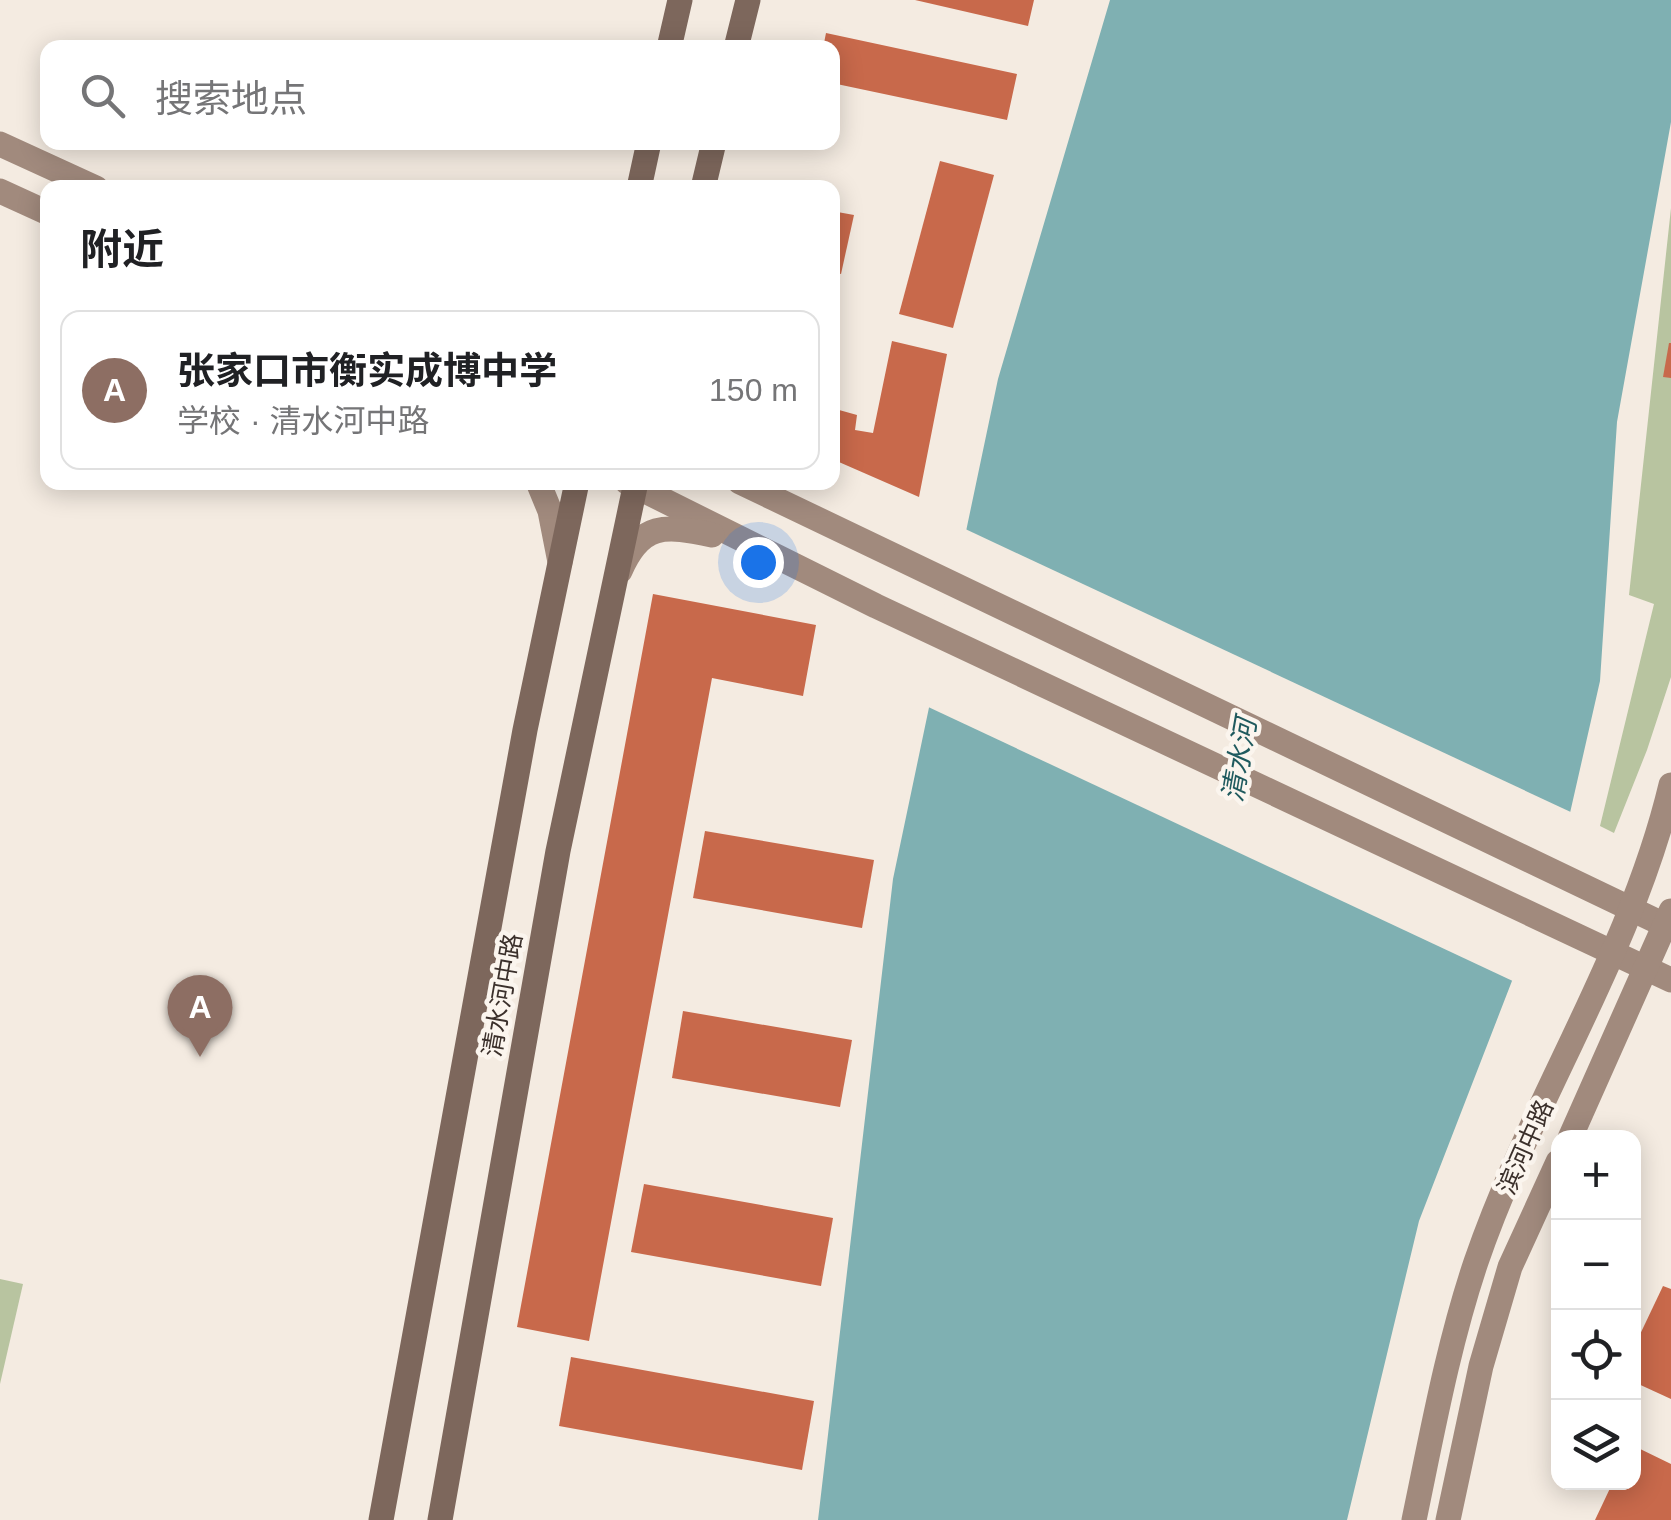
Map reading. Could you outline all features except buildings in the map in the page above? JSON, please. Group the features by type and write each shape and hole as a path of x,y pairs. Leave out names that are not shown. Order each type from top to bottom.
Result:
{"main road":[{"path":"671,40 680,0"},
{"path":"738,40 748,0"},
{"path":"0,144 79,180"},
{"path":"641,180 647,150"},
{"path":"705,180 712,150"},
{"path":"0,191 40,208"},
{"path":"541,490 560,562"},
{"name":"清水河中路","path":"381,1520 525,730 575,490"},
{"name":"清水河中路","path":"440,1520 558,851 632,490"},
{"path":"645,490 876,606 1671,980"},
{"path":"756,490 1588,888 1669,921"},
{"path":"616,580 630,548 649,532 673,528 743,541"},
{"name":"滨河中路","path":"1414,1520 1453,1344 1476,1262 1633,909 1671,785"},
{"name":"滨河中路","path":"1574,1130 1669,921"},
{"name":"滨河中路","path":"1448,1520 1481,1366 1510,1267 1551,1177"}],"green space":[{"path":"1671,208 1671,677 1614,833 1600,826 1654,604 1629,595"},
{"path":"0,1279 23,1284 0,1384"}],"water":[{"name":"清水河","path":"1110,0 1671,0 1671,122 1617,422 1600,681 1560,857 1419,1221 1347,1520 818,1520 893,879 998,379"}],"pier":[{"path":"961,527 1575,814 1565,859 1517,983 924,705"}],"place":[{"name":"张家口市衡实成博中学","path":"200,1057"}]}
